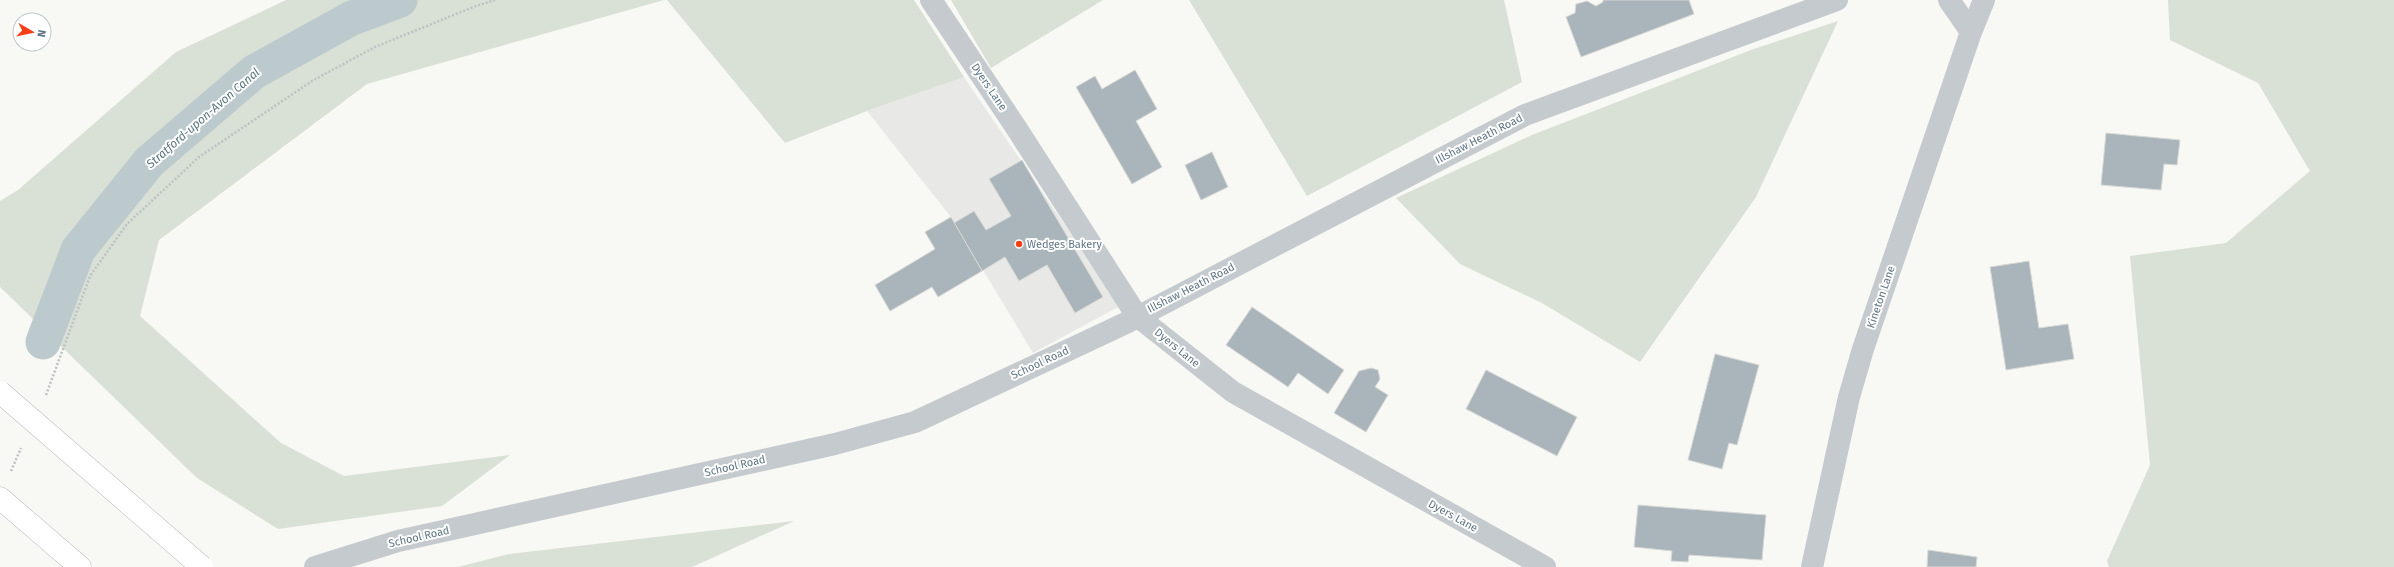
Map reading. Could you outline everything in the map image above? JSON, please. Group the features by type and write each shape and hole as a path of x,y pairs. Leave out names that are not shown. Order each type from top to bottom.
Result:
{"highway":[{"path":"0,392 202,567"},
{"path":"0,498 80,567"}],"street":[{"name":"Dyers Lane","path":"931,0 1017,129 1137,316 1233,392 1545,567"},
{"name":"Illshaw Heath Road","path":"1137,316 1525,115 1837,0"},
{"path":"1949,0 1972,32"},
{"name":"Kineton Lane","path":"1812,567 1849,397 1863,349 1984,0"},
{"name":"School Road","path":"315,567 398,541 835,444 915,422 1128,322 1137,316"}],"path":[{"path":"45,398 90,276 127,224 199,157 312,81 375,47 476,6 496,0"},
{"path":"10,474 22,447"}],"shaded area":[{"path":"286,0 664,0 367,84 159,240 140,316 281,443 344,476 510,455 442,506 278,529 197,478 0,287 0,201 18,190 176,52"},
{"path":"667,0 914,0 964,77 867,111 785,143"},
{"path":"951,0 1103,0 991,68"},
{"path":"1189,0 1504,0 1522,82 1307,196"},
{"path":"2168,0 2394,0 2394,567 2109,567 2107,561 2150,465 2130,256 2226,243 2310,171 2258,83 2170,40"},
{"path":"1838,21 1756,197 1640,362 1542,303 1460,264 1396,198 1532,135 1751,50"},
{"path":"964,77 1120,306 1033,353 951,217 867,111"},
{"path":"794,521 692,567 458,567 509,554"}],"building":[{"path":"1603,0 1689,0 1694,14 1581,57 1566,17 1575,13 1576,4 1587,1 1596,6 1603,2"},
{"path":"1135,70 1157,109 1136,121 1162,167 1132,184 1076,87 1095,76 1102,89"},
{"path":"2106,133 2180,140 2177,165 2164,164 2161,190 2101,185"},
{"path":"1212,152 1228,187 1201,200 1185,165"},
{"name":"Wedges Bakery","path":"1022,160 1103,297 1075,313 1047,265 1019,281 1005,257 982,271 954,223 974,211 986,230 1011,216 989,179"},
{"path":"951,217 982,271 938,297 932,287 890,311 875,285 935,249 925,232"},
{"path":"2029,261 2039,328 2068,324 2074,359 2006,370 1990,267"},
{"path":"1252,307 1344,370 1328,394 1298,373 1288,387 1226,345"},
{"path":"1715,354 1759,365 1737,445 1729,443 1722,469 1688,460"},
{"path":"1371,368 1378,370 1380,379 1375,387 1388,395 1366,432 1334,413 1359,371"},
{"path":"1486,370 1577,417 1557,456 1466,409"},
{"path":"1638,505 1766,515 1762,560 1689,555 1688,562 1671,561 1672,551 1634,547"},
{"path":"1928,550 1977,557 1976,567 1927,567"}],"waterway":[{"name":"Stratford-upon-Avon Canal","path":"43,342 78,250 149,162 254,72 352,18 400,0"}],"place":[{"name":"Wedges Bakery","path":"1019,244"}]}
